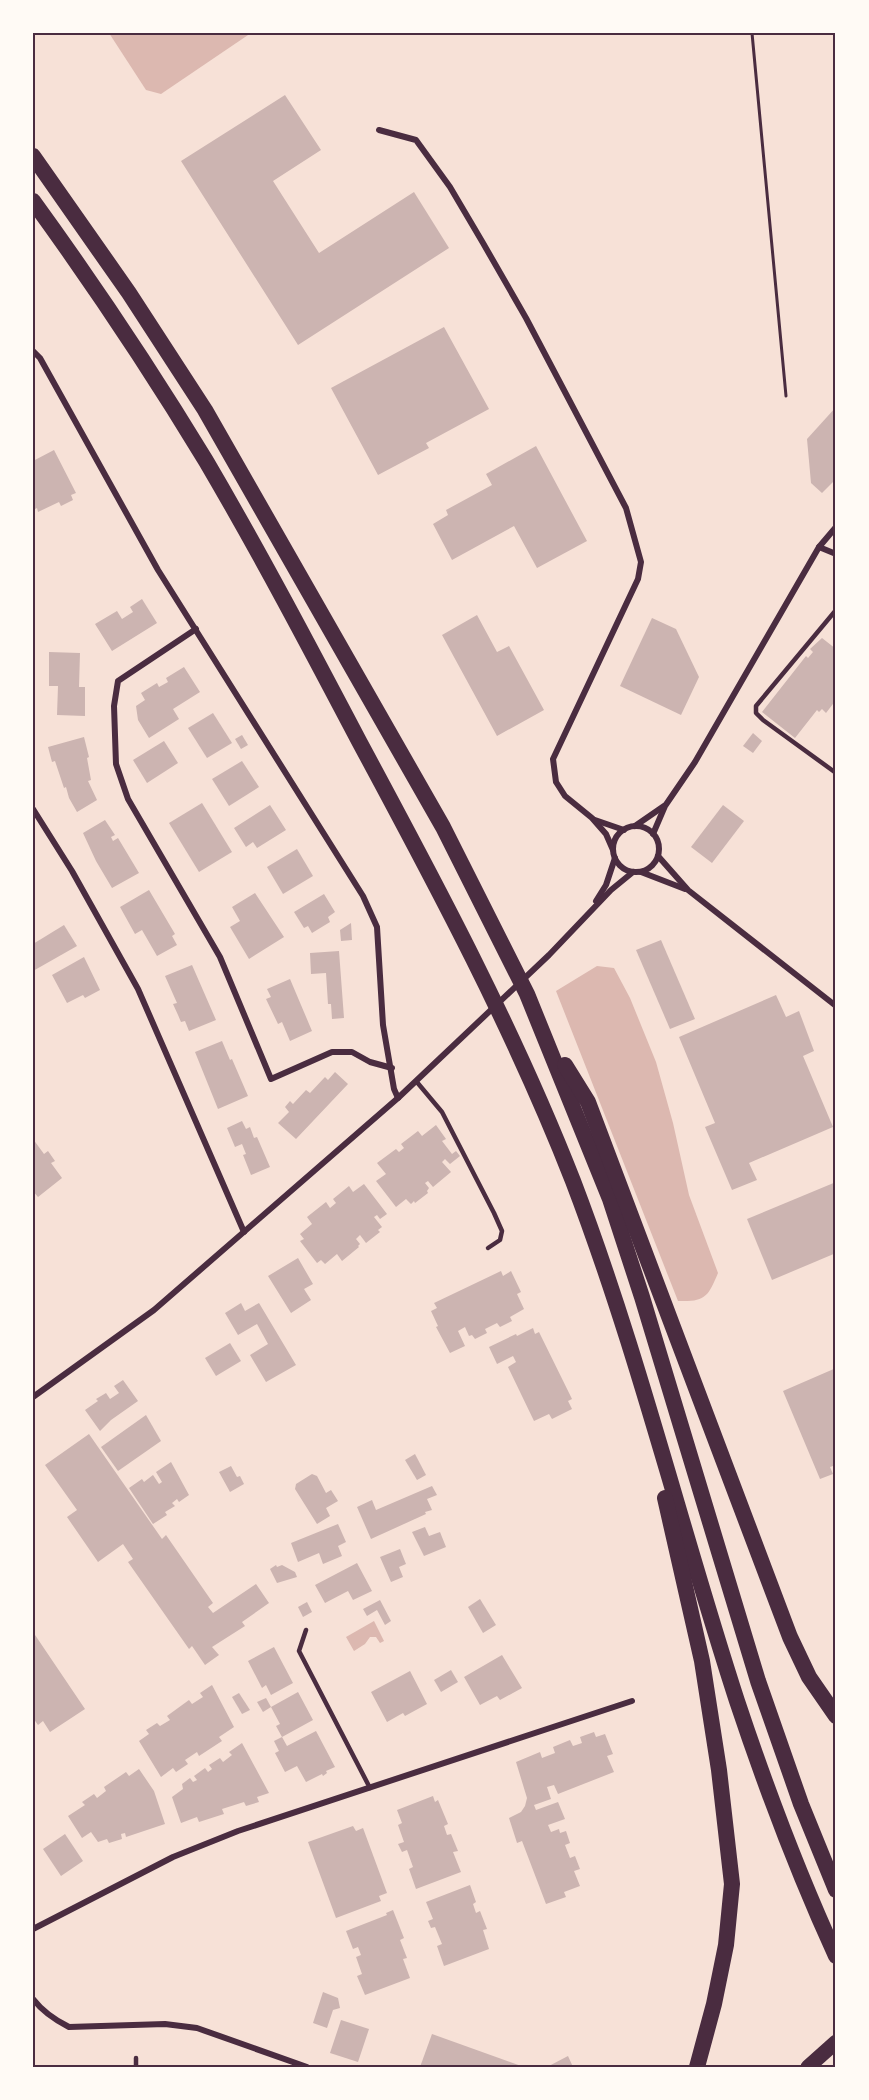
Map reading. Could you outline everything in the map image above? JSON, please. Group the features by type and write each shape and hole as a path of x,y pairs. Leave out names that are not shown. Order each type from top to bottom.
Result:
{"highway":[{"path":"33,156 136,303 211,420 443,827 541,1024 610,1199 642,1297 758,1681 801,1804 836,1890"},
{"path":"33,201 134,345 231,506 426,864 506,1028 572,1179 610,1288 760,1768 790,1850 836,1956"},
{"path":"541,1024 588,1102 790,1637 809,1677 836,1716"},
{"path":"655,1432 663,1492 702,1661 719,1770 732,1884 726,1945 714,2004 697,2067"}],"main road":[{"path":"808,2067 832,2045"}],"street":[{"path":"379,130 416,140 450,187 526,318 626,508 641,562 638,579 553,759 556,782 565,796 592,818 606,834 615,858 622,867 688,890"},
{"path":"33,351 40,358 158,570 363,897 377,927 383,1025 394,1089 398,1098"},
{"path":"653,834 665,806 695,762 819,547 836,527"},
{"path":"819,547 836,554"},
{"path":"196,629 118,681 114,706 116,764 128,799 220,957 271,1079 332,1052 352,1052 370,1062 392,1068"},
{"path":"613,850 618,835 624,830 635,827 665,806"},
{"path":"33,809 72,871 138,989 244,1232"},
{"path":"592,818 624,830"},
{"path":"635,827 648,830 658,844 658,856 651,866 641,872"},
{"path":"658,856 688,890 836,1006"},
{"path":"584,918 606,885 615,858"},
{"path":"33,1397 154,1310 398,1098 549,955 610,890 633,872"},
{"path":"33,1929 173,1857 238,1831 632,1701"},
{"path":"33,1999 56,2021 69,2027 165,2024 197,2028 307,2067"}],"lane":[{"path":"836,610 834,617 756,706 756,713 836,773"},
{"path":"416,1081 442,1112 502,1231 500,1239 488,1248"},
{"path":"306,1630 299,1651 370,1788"},
{"path":"136,2058 136,2067"}],"path":[{"path":"752,33 786,396"}],"shaded area":[{"path":"109,33 251,33 161,94 146,90"},
{"path":"597,966 614,968 630,998 656,1062 673,1123 689,1195 718,1273 708,1293 700,1299 678,1301 556,991"},
{"path":"374,1621 384,1641 380,1643 376,1637 370,1637 365,1644 354,1651 346,1637"}],"building":[{"path":"285,95 321,150 273,181 319,253 414,192 449,248 298,345 181,161"},
{"path":"444,327 489,409 426,443 429,448 378,475 331,388"},
{"path":"836,407 836,479 822,493 811,483 807,439"},
{"path":"536,446 587,541 537,568 514,526 452,560 433,524 448,515 446,510 492,485 486,474"},
{"path":"54,450 76,493 71,495 73,500 61,506 59,502 38,512 37,508 33,510 33,461"},
{"path":"142,599 157,623 112,651 95,624 117,611 122,619 133,612 130,607"},
{"path":"477,615 497,652 509,646 544,710 497,736 442,635"},
{"path":"652,618 676,629 699,677 681,715 620,686"},
{"path":"822,638 836,649 836,675 833,679 836,681 836,700 826,713 822,709 819,712 817,710 795,738 762,712 806,656 808,658 813,652 810,649"},
{"path":"49,652 80,653 79,687 85,687 85,716 57,715 58,686 49,686"},
{"path":"184,667 200,692 173,709 179,719 149,738 138,720 136,706 145,700 141,693 157,683 159,687 168,682 166,678"},
{"path":"213,713 232,743 207,758 188,728"},
{"path":"753,733 762,741 753,753 743,746"},
{"path":"242,735 248,745 241,749 235,739"},
{"path":"84,737 89,757 87,758 91,780 88,781 97,800 77,812 66,787 64,788 55,761 52,762 48,747"},
{"path":"164,741 178,763 147,783 133,760"},
{"path":"242,761 259,787 229,806 212,779"},
{"path":"202,803 232,852 199,872 169,823"},
{"path":"270,805 286,830 257,848 253,842 246,847 234,828"},
{"path":"723,805 744,821 712,863 691,847"},
{"path":"105,820 115,835 111,837 113,841 118,838 139,873 112,888 83,833"},
{"path":"297,849 313,876 283,894 267,867"},
{"path":"149,890 175,934 172,936 177,945 157,956 142,930 135,934 120,907"},
{"path":"255,893 284,937 249,959 230,927 240,921 232,907"},
{"path":"324,894 335,912 328,917 330,922 312,933 308,926 304,928 294,912"},
{"path":"351,923 352,940 341,941 340,930"},
{"path":"64,925 77,946 33,971 33,944"},
{"path":"661,940 695,1019 670,1029 636,950"},
{"path":"339,951 344,1018 332,1019 331,1004 328,1004 326,973 311,974 310,953"},
{"path":"84,957 100,990 85,998 83,995 67,1003 52,975"},
{"path":"192,965 216,1020 189,1031 185,1021 181,1022 173,1004 177,1003 165,976"},
{"path":"290,979 312,1031 290,1041 282,1022 278,1024 266,999 271,997 267,989"},
{"path":"776,995 786,1017 799,1011 814,1051 803,1056 833,1127 749,1163 757,1180 732,1190 705,1127 715,1123 679,1037"},
{"path":"222,1041 248,1096 218,1109 195,1052"},
{"path":"335,1072 348,1084 296,1139 278,1123 289,1112 285,1107 290,1101 293,1104 306,1090 310,1093 325,1077 328,1080"},
{"path":"242,1121 246,1129 250,1127 254,1138 257,1137 270,1167 251,1175 243,1155 246,1154 242,1144 235,1147 227,1128"},
{"path":"436,1125 446,1139 442,1141 452,1154 456,1151 460,1156 450,1164 445,1159 442,1162 451,1172 433,1187 428,1181 425,1183 429,1188 428,1193 415,1203 414,1201 411,1204 406,1199 396,1207 376,1181 386,1174 377,1163 396,1149 399,1152 404,1148 401,1144 418,1131 422,1136"},
{"path":"33,1139 44,1154 48,1151 55,1161 51,1163 62,1178 38,1197 33,1191"},
{"path":"836,1182 836,1253 772,1280 747,1219"},
{"path":"364,1184 387,1214 380,1219 377,1215 374,1217 382,1227 378,1230 380,1232 366,1243 360,1235 356,1239 360,1244 359,1247 342,1261 337,1254 325,1264 321,1260 317,1263 300,1241 304,1239 300,1234 312,1224 307,1217 326,1202 330,1208 336,1203 333,1199 349,1186 353,1192"},
{"path":"298,1258 313,1284 304,1289 311,1300 291,1313 268,1276"},
{"path":"501,1271 503,1276 511,1271 521,1292 517,1294 524,1309 510,1317 512,1321 500,1327 497,1323 485,1329 487,1333 475,1339 472,1335 469,1336 465,1327 458,1331 465,1346 450,1353 436,1327 438,1326 431,1311 437,1308 434,1303"},
{"path":"241,1303 245,1311 259,1303 296,1365 266,1382 250,1355 268,1344 257,1324 238,1335 225,1313"},
{"path":"533,1328 535,1334 539,1332 572,1399 568,1401 572,1409 552,1419 549,1414 534,1421 508,1367 516,1362 513,1356 497,1364 489,1347"},
{"path":"230,1343 241,1361 216,1376 205,1358"},
{"path":"836,1368 836,1465 830,1467 833,1474 820,1479 783,1391"},
{"path":"123,1380 138,1401 111,1420 100,1431 85,1410 106,1393 110,1399 119,1393 114,1386"},
{"path":"146,1415 161,1441 118,1471 101,1447"},
{"path":"89,1434 162,1539 166,1535 213,1603 208,1607 213,1613 256,1584 269,1603 242,1622 245,1626 212,1647 219,1655 205,1665 192,1646 189,1649 128,1562 133,1559 123,1544 98,1562 67,1517 77,1510 45,1465"},
{"path":"415,1454 426,1475 417,1480 405,1460"},
{"path":"171,1462 189,1495 179,1502 177,1499 172,1503 175,1506 165,1512 167,1515 153,1524 129,1488 142,1479 144,1482 153,1475 159,1484 162,1482 156,1472"},
{"path":"231,1466 244,1484 230,1492 219,1472"},
{"path":"312,1474 317,1476 326,1493 331,1490 338,1501 326,1508 330,1516 317,1524 295,1489 296,1484"},
{"path":"432,1486 437,1495 427,1499 432,1510 371,1539 357,1507 372,1500 376,1510"},
{"path":"338,1524 346,1542 338,1546 342,1556 323,1564 319,1553 298,1562 291,1543"},
{"path":"425,1527 429,1536 440,1532 446,1547 424,1556 412,1532"},
{"path":"400,1549 406,1564 399,1567 403,1577 391,1582 380,1557"},
{"path":"357,1563 372,1591 353,1600 348,1591 325,1603 315,1585"},
{"path":"276,1565 277,1567 282,1565 295,1572 297,1577 277,1583 270,1569"},
{"path":"480,1599 496,1625 483,1633 468,1607"},
{"path":"380,1600 391,1621 385,1625 377,1610 367,1616 363,1609"},
{"path":"307,1602 312,1612 303,1617 298,1607"},
{"path":"33,1632 85,1709 50,1732 43,1721 38,1725 33,1718"},
{"path":"274,1647 293,1683 271,1695 266,1685 262,1688 248,1661"},
{"path":"502,1655 522,1688 500,1700 497,1696 480,1705 464,1677"},
{"path":"451,1670 458,1682 441,1692 434,1680"},
{"path":"410,1671 427,1704 405,1716 403,1713 387,1722 371,1692"},
{"path":"212,1685 234,1727 219,1737 222,1741 199,1756 197,1752 185,1760 188,1764 176,1772 173,1768 161,1777 139,1741 149,1734 146,1730 157,1723 160,1726 170,1720 167,1716 189,1700 192,1704 203,1697 200,1693"},
{"path":"298,1692 313,1720 282,1737 276,1726 280,1724 271,1707"},
{"path":"239,1693 250,1710 242,1714 232,1697"},
{"path":"266,1698 271,1707 263,1712 257,1702"},
{"path":"316,1731 335,1767 326,1771 327,1773 323,1776 322,1774 306,1782 297,1766 285,1772 275,1753 279,1751 274,1741 282,1737 287,1746"},
{"path":"594,1732 596,1737 605,1734 613,1754 607,1756 614,1772 558,1794 554,1785 547,1787 551,1799 534,1805 536,1810 558,1802 565,1819 548,1825 551,1832 559,1829 560,1833 566,1831 570,1843 565,1845 570,1858 575,1856 580,1869 574,1871 580,1886 564,1892 566,1897 546,1904 522,1841 517,1843 509,1818 521,1812 527,1798 516,1762 540,1752 542,1758 555,1753 553,1747 570,1740 573,1746 582,1743 580,1737"},
{"path":"242,1743 269,1793 257,1797 259,1802 246,1806 244,1802 222,1809 224,1814 199,1822 197,1817 181,1823 172,1797 183,1789 182,1784 190,1778 193,1782 197,1780 194,1776 205,1768 208,1772 212,1769 209,1765 220,1758 223,1762 232,1755 229,1752"},
{"path":"139,1769 154,1791 165,1824 126,1837 125,1833 121,1834 122,1839 109,1843 107,1839 98,1842 91,1832 82,1838 68,1816 85,1805 82,1802 94,1794 97,1798 106,1791 104,1787 126,1772 129,1776"},
{"path":"433,1796 435,1802 438,1800 448,1824 444,1826 447,1835 451,1834 458,1851 453,1852 461,1872 416,1889 409,1869 413,1867 407,1850 402,1852 398,1844 404,1842 398,1825 402,1823 397,1810"},
{"path":"353,1826 356,1831 363,1828 387,1893 379,1896 381,1901 336,1918 308,1842"},
{"path":"65,1834 83,1861 61,1876 43,1849"},
{"path":"470,1885 476,1902 473,1904 476,1913 480,1911 487,1929 483,1930 489,1949 444,1966 437,1946 442,1944 435,1927 431,1928 428,1921 433,1919 426,1902"},
{"path":"393,1910 404,1938 400,1940 407,1958 403,1959 410,1978 365,1995 357,1976 362,1974 356,1957 361,1955 358,1947 353,1949 346,1931 387,1915 386,1913"},
{"path":"323,1992 338,1998 340,2008 333,2010 327,2028 313,2023"},
{"path":"341,2020 369,2029 358,2062 330,2053"},
{"path":"432,2034 524,2067 420,2067"},
{"path":"568,2056 573,2067 547,2067"}]}
